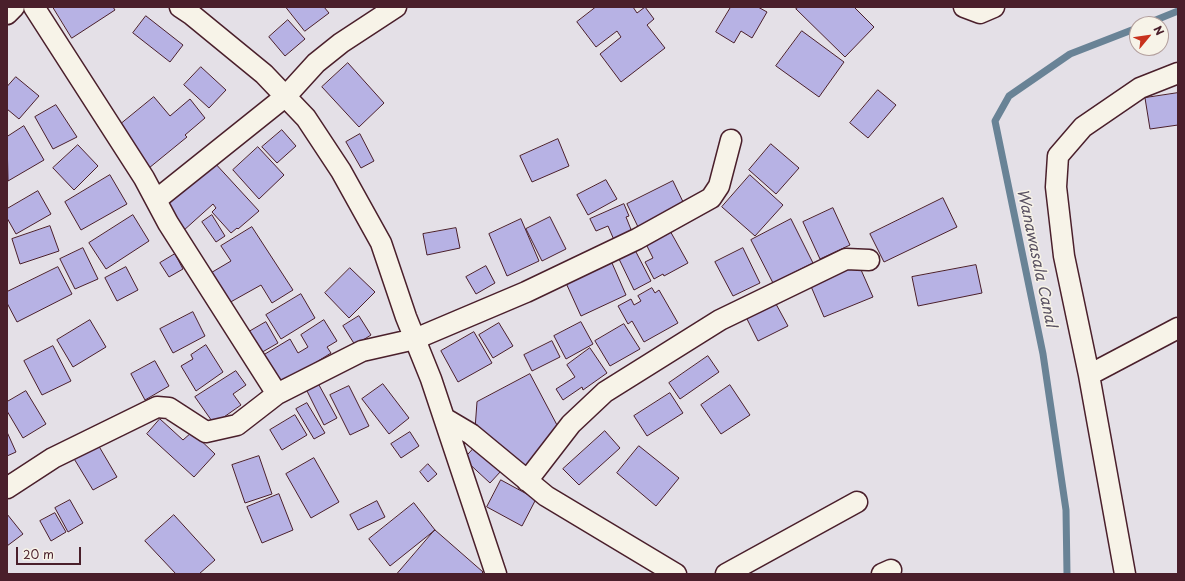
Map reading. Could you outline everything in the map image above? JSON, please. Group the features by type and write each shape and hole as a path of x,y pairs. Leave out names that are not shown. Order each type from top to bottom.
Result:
{"street":[{"path":"7,14 14,7"},
{"path":"34,7 144,178 156,200 277,394"},
{"path":"180,7 192,15 264,74 286,96 306,118 341,171 381,243 444,418 496,574"},
{"path":"156,200 286,96 316,63 341,43 396,7"},
{"path":"964,7 980,13 994,7"},
{"path":"1125,574 1089,375 1064,256 1056,187 1058,156 1083,127 1140,88 1178,73"},
{"path":"7,488 53,458 157,407 169,408 206,432 237,424 277,394 362,351 415,339 526,292 638,239 711,198 719,186 731,140"},
{"path":"527,481 571,424 605,392 727,316 846,259 868,260"},
{"path":"1089,375 1178,328"},
{"path":"444,418 471,434 546,496 676,574"},
{"path":"726,574 857,502"}],"building":[{"path":"53,7 113,7 115,10 72,38"},
{"path":"286,7 324,7 329,13 305,31"},
{"path":"596,7 633,7 637,13 645,7 654,19 647,25 665,48 621,82 600,54 621,37 617,31 596,47 577,22"},
{"path":"731,7 758,7 767,12 752,38 741,31 734,43 716,32"},
{"path":"799,7 854,7 874,27 845,57 796,9"},
{"path":"146,16 183,45 170,62 133,33"},
{"path":"288,20 305,39 285,56 269,37"},
{"path":"802,31 844,62 819,97 776,66"},
{"path":"348,63 384,103 359,127 322,87"},
{"path":"201,67 226,90 209,108 184,85"},
{"path":"16,77 39,96 19,119 7,109 7,87"},
{"path":"878,90 896,105 868,138 850,123"},
{"path":"1178,93 1178,125 1150,129 1145,98"},
{"path":"154,97 170,116 190,99 205,118 185,135 187,137 149,168 116,128"},
{"path":"56,105 77,137 53,149 35,117"},
{"path":"24,126 44,160 8,181 7,137"},
{"path":"282,130 296,146 277,163 262,147"},
{"path":"360,134 374,161 361,168 346,142"},
{"path":"558,139 569,166 532,182 520,156"},
{"path":"771,144 799,168 776,194 749,170"},
{"path":"78,145 98,166 74,190 53,168"},
{"path":"258,147 284,175 259,199 233,170"},
{"path":"213,161 259,211 231,233 212,212 216,208 213,204 183,231 162,207"},
{"path":"110,175 127,204 81,230 65,202"},
{"path":"750,175 783,205 755,236 722,207"},
{"path":"606,180 617,199 588,215 577,195"},
{"path":"673,181 685,206 639,229 627,204"},
{"path":"38,191 51,214 16,234 7,218 7,209"},
{"path":"943,198 957,227 884,262 870,234"},
{"path":"624,204 629,216 626,217 632,232 614,240 608,226 596,231 590,219"},
{"path":"833,208 850,245 820,259 803,222"},
{"path":"133,215 149,241 106,269 89,243"},
{"path":"212,215 225,236 216,242 202,222"},
{"path":"550,217 566,249 542,261 526,229"},
{"path":"521,219 539,261 507,276 489,234"},
{"path":"791,219 813,263 773,283 751,240"},
{"path":"50,226 59,251 20,264 12,239"},
{"path":"252,227 293,290 272,303 261,285 227,304 209,274 231,261 221,246"},
{"path":"456,228 460,248 427,255 423,234"},
{"path":"669,229 688,263 664,276 663,274 654,279 645,262 653,258 645,242"},
{"path":"83,248 98,279 75,289 60,259"},
{"path":"743,248 760,283 733,296 715,262"},
{"path":"635,250 651,281 634,290 619,259"},
{"path":"175,254 183,269 169,277 160,263"},
{"path":"612,263 626,295 581,316 566,283"},
{"path":"858,263 873,297 824,317 810,284"},
{"path":"976,265 982,293 918,306 912,277"},
{"path":"486,266 495,283 476,294 466,277"},
{"path":"58,267 72,294 17,322 7,303 7,292"},
{"path":"126,267 138,290 117,301 105,278"},
{"path":"350,268 375,292 349,318 325,293"},
{"path":"652,288 655,293 659,290 678,323 644,342 632,321 628,324 618,306 631,299 634,305 641,301 638,296"},
{"path":"301,294 315,318 281,339 266,315"},
{"path":"776,304 788,326 758,341 747,319"},
{"path":"193,312 205,336 173,353 160,329"},
{"path":"359,316 371,335 355,345 343,326"},
{"path":"90,320 106,347 73,367 57,340"},
{"path":"324,320 337,341 327,347 331,353 278,386 260,357 290,339 298,353 308,347 301,335"},
{"path":"266,322 278,343 259,354 247,333"},
{"path":"581,322 593,344 566,359 554,336"},
{"path":"499,323 513,346 493,358 479,335"},
{"path":"624,324 640,349 610,366 595,341"},
{"path":"474,332 492,363 458,382 441,351"},
{"path":"552,341 560,357 532,371 524,355"},
{"path":"206,345 223,372 196,391 181,366 193,359 191,355"},
{"path":"53,346 71,381 42,395 24,361"},
{"path":"590,348 607,373 583,390 582,387 563,400 556,389 575,377 567,365"},
{"path":"708,356 719,372 680,399 669,383"},
{"path":"155,361 169,386 145,400 131,374"},
{"path":"236,371 246,385 233,394 241,405 214,424 195,397"},
{"path":"530,374 557,425 526,467 475,429 477,402"},
{"path":"383,384 409,418 389,434 362,399"},
{"path":"319,385 337,418 324,425 307,391"},
{"path":"730,385 750,415 721,434 701,405"},
{"path":"349,386 369,426 350,435 330,395"},
{"path":"26,391 46,424 23,438 7,411 7,402"},
{"path":"670,393 683,413 647,436 634,416"},
{"path":"307,403 325,433 314,439 296,409"},
{"path":"295,415 307,435 282,450 270,430"},
{"path":"160,419 183,440 192,432 215,454 194,477 147,434"},
{"path":"605,431 620,448 579,485 563,469"},
{"path":"7,432 16,452 7,456"},
{"path":"410,432 419,446 401,458 391,444"},
{"path":"97,443 117,477 93,490 73,457"},
{"path":"639,446 679,478 656,506 617,473"},
{"path":"475,447 501,471 490,483 464,459"},
{"path":"259,456 272,494 245,503 232,465"},
{"path":"314,458 339,502 311,518 286,474"},
{"path":"428,464 437,474 428,482 420,472"},
{"path":"501,480 536,499 522,526 487,507"},
{"path":"279,494 293,530 262,543 247,507"},
{"path":"70,500 83,523 68,532 55,508"},
{"path":"377,501 385,517 358,530 350,515"},
{"path":"414,503 435,530 390,566 369,539"},
{"path":"55,513 66,532 51,541 40,521"},
{"path":"7,514 23,534 7,546"},
{"path":"174,515 215,560 199,574 176,574 145,541"},
{"path":"435,530 483,572 481,574 397,574"}],"waterway":[{"name":"Wanawasala Canal","path":"1166,16 1178,11"},
{"name":"Wanawasala Canal","path":"1067,574 1066,510 1043,354 995,121 1009,96 1070,54 1129,31"}]}
